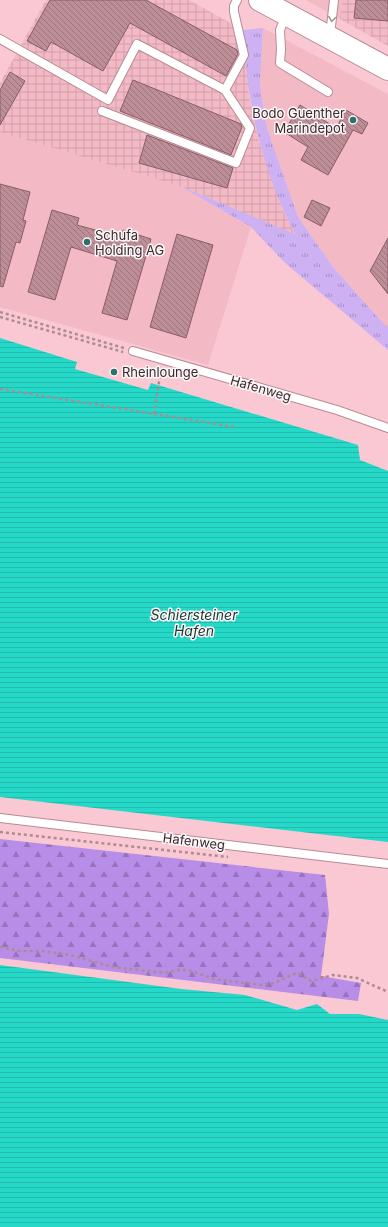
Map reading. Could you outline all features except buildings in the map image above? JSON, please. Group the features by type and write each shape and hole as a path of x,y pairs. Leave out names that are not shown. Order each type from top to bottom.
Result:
{"main road":[{"path":"260,0 388,69"}],"lane":[{"path":"225,90 244,55 234,12 236,0"},
{"path":"329,37 334,0"},
{"path":"286,14 280,30 282,49 280,64 328,92"},
{"path":"0,39 108,100 137,44 225,90 250,128 236,163 102,110"},
{"name":"Hafenweg","path":"133,351 338,410 388,428"},
{"name":"Hafenweg","path":"0,818 388,864"}],"path":[{"path":"0,312 133,351"},
{"path":"0,318 127,353 133,351"},
{"path":"154,414 161,370"},
{"path":"0,389 235,427"},
{"path":"0,832 230,858"},
{"path":"0,947 20,951 43,951 70,955 113,967 165,973 177,970 188,970 214,980 261,985 275,984 291,975 298,973 310,981 334,976 357,978 388,992"}],"shaded area":[{"path":"46,0 189,0 243,30 249,96 259,142 283,210 295,235 180,186 0,132 0,83"},
{"path":"306,0 342,0 340,19"},
{"path":"342,0 388,0 388,46 340,19"},
{"path":"263,28 388,94 388,327 333,267 298,217 266,125 260,86"},
{"path":"0,132 180,186 251,227 208,365 0,307"}],"green space":[{"path":"263,28 260,86 266,125 298,217 333,267 388,327 388,350 284,262 251,227 180,186 295,234 280,202 267,168 253,115 243,30"},
{"path":"0,839 325,875 329,914 321,976 361,983 358,1001 0,958"}],"water":[{"name":"Schiersteiner Hafen","path":"0,338 77,362 75,369 148,390 151,383 358,445 360,460 388,471 388,842 0,797"},
{"path":"0,965 181,989 245,995 297,1010 317,1004 330,1014 359,1014 388,1020 388,1227 0,1227"}],"place":[{"name":"Bodo Guenther Marindepot","path":"353,120"},
{"name":"Schufa Holding AG","path":"87,242"},
{"name":"Rheinlounge","path":"114,372"}]}
